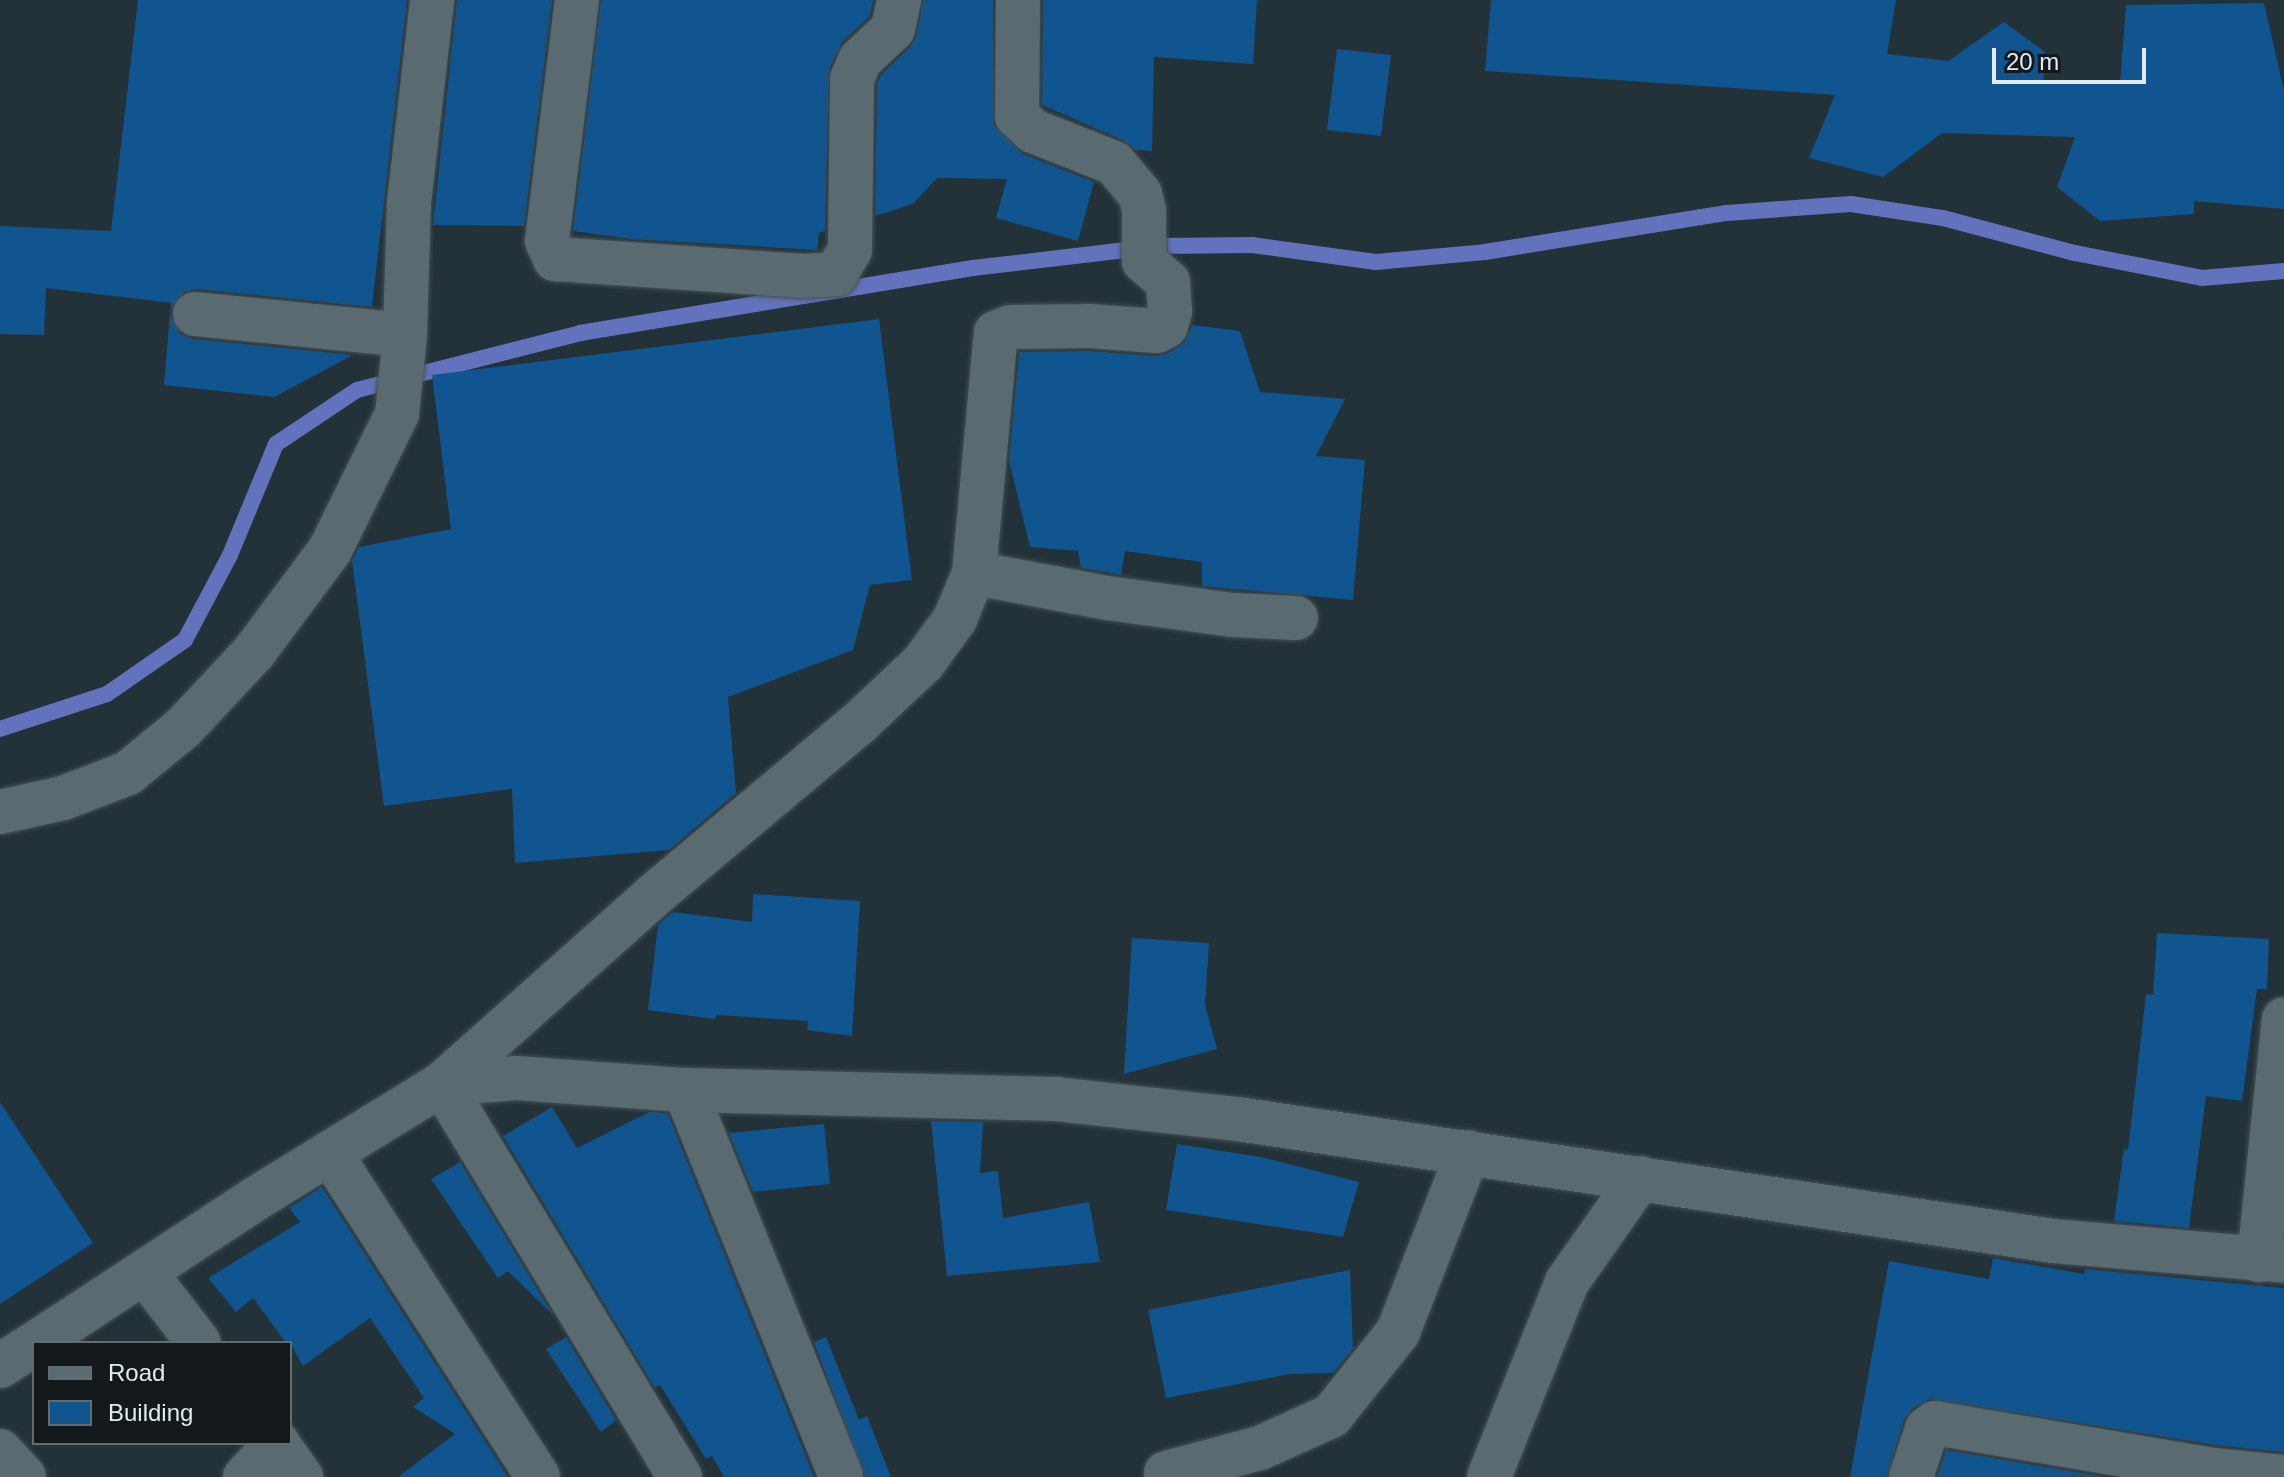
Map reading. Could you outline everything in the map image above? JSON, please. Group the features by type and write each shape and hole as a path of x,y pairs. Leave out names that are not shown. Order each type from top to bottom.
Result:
{"street":[{"path":"0,812 63,798 128,773 183,728 254,652 330,550 397,414 404,342 409,203 432,0"},
{"path":"577,0 547,241 555,259 803,276 836,274 850,250 852,79 860,60 896,14"},
{"path":"40,1341 442,1084 654,895 858,724 923,663 955,619 974,573 996,333 1011,327 1163,329 1170,311 1168,282 1144,246 1140,194 1114,163 1033,131 1017,116 1018,0"},
{"path":"195,314 404,342"},
{"path":"974,573 1107,598 1233,615 1296,618"},
{"path":"442,1084 516,1078 685,1090 1056,1099 1238,1119 2053,1241 2272,1261 2284,1019"},
{"path":"442,1084 680,1477"},
{"path":"685,1090 841,1477"},
{"path":"1166,1473 1260,1448 1331,1416 1398,1332 1468,1152"},
{"path":"330,1153 538,1477"},
{"path":"1489,1477 1567,1282 1640,1178"},
{"path":"145,1273 197,1341"},
{"path":"0,1366 32,1346"},
{"path":"1911,1477 1927,1429 1935,1423 2213,1470 2284,1477"},
{"path":"245,1477 275,1445"},
{"path":"278,1445 301,1477"},
{"path":"0,1451 24,1477"}],"building":[{"path":"138,0 407,0 372,307 197,289 184,292 171,309 171,303 46,288 44,335 0,334 0,226 111,231"},
{"path":"457,0 552,0 524,226 433,225"},
{"path":"601,0 873,0 870,16 842,42 829,70 825,231 819,233 817,250 631,239 573,231"},
{"path":"923,0 993,0 994,125 1023,154 1094,182 1078,241 996,218 1007,179 937,178 913,204 875,216 877,84 881,75 910,47 917,35"},
{"path":"1043,0 1257,0 1253,64 1154,57 1152,151 1135,150 1123,140 1042,105"},
{"path":"1491,0 1896,0 1887,54 1948,61 2004,22 2045,52 2043,84 2120,84 2126,5 2264,3 2284,91 2284,209 2194,201 2194,214 2100,221 2057,187 2075,137 1942,133 1883,177 1809,158 1835,95 1485,71"},
{"path":"1337,49 1391,55 1381,136 1327,130"},
{"path":"170,314 180,334 193,339 353,355 274,397 164,385"},
{"path":"879,319 912,580 870,585 853,650 728,697 736,793 669,850 515,863 512,789 384,806 352,561 359,547 451,529 432,375"},
{"path":"1192,325 1240,331 1260,392 1345,399 1316,456 1365,460 1353,600 1202,586 1202,562 1125,551 1121,575 1081,568 1078,551 1030,547 1009,461 1019,352 1088,351 1156,356 1169,353 1185,342"},
{"path":"753,894 860,901 852,1036 807,1030 808,1021 717,1015 715,1019 648,1010 658,925 673,912 752,922"},
{"path":"2157,933 2269,939 2267,989 2257,989 2242,1101 2206,1096 2189,1228 2114,1221 2124,1149 2128,1150 2146,994 2153,995"},
{"path":"1132,938 1209,943 1205,1005 1217,1049 1124,1074"},
{"path":"0,1102 93,1243 0,1304"},
{"path":"552,1107 577,1148 649,1112 668,1114 814,1477 724,1477 712,1456 706,1459 660,1385 655,1388 503,1136"},
{"path":"931,1121 983,1122 980,1173 998,1171 1003,1218 1089,1202 1100,1262 947,1276"},
{"path":"824,1124 830,1184 753,1192 729,1133"},
{"path":"1177,1144 1261,1157 1359,1182 1343,1237 1166,1210"},
{"path":"460,1162 553,1315 508,1271 498,1278 431,1179"},
{"path":"322,1187 508,1477 398,1477 455,1434 413,1407 424,1398 370,1318 303,1366 292,1341 285,1341 253,1298 236,1312 208,1278 300,1222 289,1208"},
{"path":"1993,1258 2084,1274 2085,1269 2284,1288 2284,1452 2216,1445 1930,1399 1912,1409 1904,1420 1887,1477 1850,1477 1889,1261 1989,1279"},
{"path":"1350,1270 1353,1349 1333,1373 1290,1374 1166,1398 1148,1310"},
{"path":"566,1337 616,1420 601,1432 546,1349"},
{"path":"826,1337 859,1420 867,1416 891,1477 865,1477 814,1342"},
{"path":"1946,1450 2104,1477 1937,1477"}],"waterway":[{"path":"0,729 107,694 185,640 230,555 276,444 357,390 580,333 973,268 1160,246 1252,245 1376,262 1485,252 1727,213 1851,204 1943,218 2075,253 2202,278 2284,271"}]}
